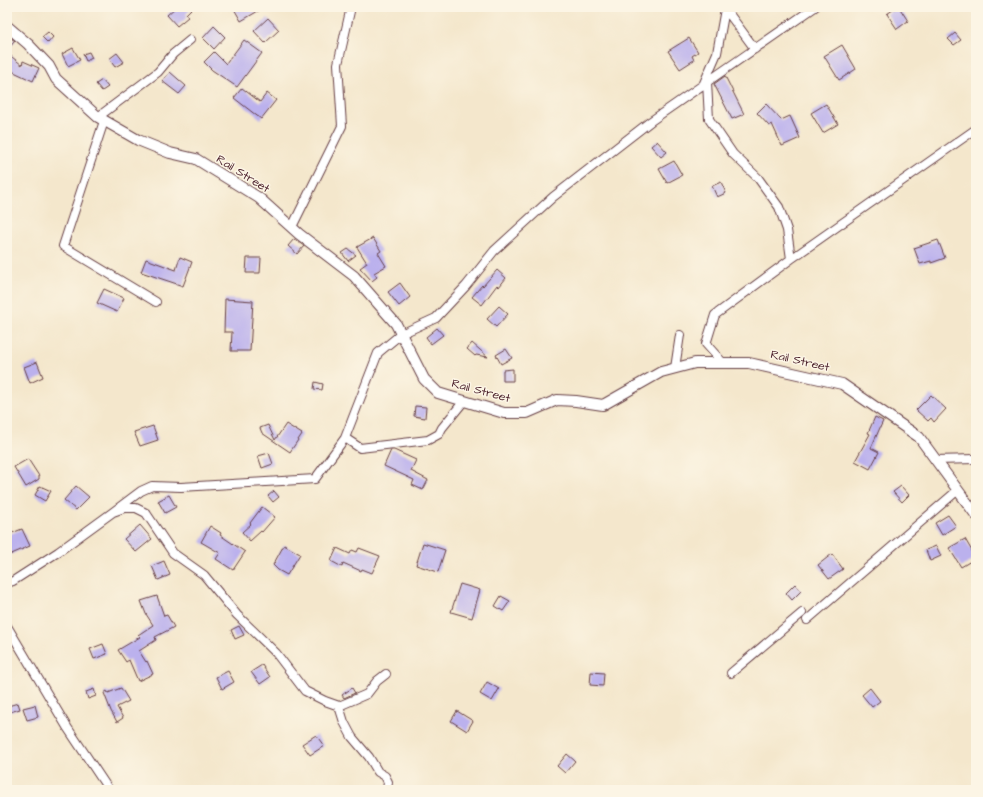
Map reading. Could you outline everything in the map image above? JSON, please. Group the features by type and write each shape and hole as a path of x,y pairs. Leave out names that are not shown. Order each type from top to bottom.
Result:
{"street":[{"path":"292,227 342,126 338,64 352,7"},
{"path":"7,582 13,582 58,552 141,491 152,486 181,487 315,479 345,438 378,353 401,334 436,318 466,286 494,251 553,198 651,121 815,7"},
{"path":"724,8 755,49"},
{"path":"724,8 717,53 706,83 709,120 733,154 758,178 779,207 787,230 791,259"},
{"name":"Rail Street","path":"7,26 50,66 56,78 101,119 138,140 170,153 196,160 259,198 292,227 354,276 396,324 424,379 438,393 504,413 527,413 557,400 603,405 661,372 695,363 749,363 842,384 919,437 976,515"},
{"path":"156,302 63,246 101,119 158,72 173,54 190,40"},
{"path":"723,363 706,344 715,315 791,259 976,129"},
{"path":"675,368 680,335"},
{"path":"345,438 360,448 428,440 439,434 442,428 464,401"},
{"path":"935,460 976,459"},
{"path":"808,620 958,490"},
{"path":"113,512 124,508 136,508 146,513 173,553 204,576 237,615 276,653 305,691 339,706 367,694 377,681 386,674"},
{"path":"731,673 802,613"},
{"path":"7,626 67,727 109,790"},
{"path":"339,706 344,722 352,737 369,757 378,772 385,776 388,782 387,790"}],"building":[{"path":"176,7 193,7 186,14 188,17 177,26 167,15"},
{"path":"233,7 265,7 241,21"},
{"path":"899,7 908,21 897,29 887,14"},
{"path":"268,18 279,30 265,43 254,31"},
{"path":"214,26 225,37 214,49 203,38"},
{"path":"48,32 53,37 48,43 42,37"},
{"path":"955,33 961,40 954,45 948,39"},
{"path":"7,35 15,41 7,50"},
{"path":"689,38 698,52 692,56 694,60 680,69 668,51"},
{"path":"244,40 262,53 237,87 212,70 204,62 214,52 226,64"},
{"path":"842,45 856,69 839,80 824,56"},
{"path":"73,48 80,60 68,66 62,54"},
{"path":"89,52 92,58 86,61 83,54"},
{"path":"7,53 22,65 23,61 39,68 33,81 7,67"},
{"path":"117,53 124,62 115,67 109,59"},
{"path":"170,72 186,86 179,94 162,81"},
{"path":"725,76 744,114 732,119 714,84"},
{"path":"102,80 108,87 102,91 96,84"},
{"path":"242,88 260,102 267,93 276,100 261,119 234,98"},
{"path":"766,104 781,120 790,116 800,138 782,146 772,124 769,126 757,113"},
{"path":"826,104 838,124 823,133 811,113"},
{"path":"657,141 667,152 661,157 651,146"},
{"path":"674,161 682,175 667,183 659,169"},
{"path":"721,182 726,193 717,197 712,186"},
{"path":"373,238 381,251 378,253 386,266 374,273 377,277 372,281 360,268 367,263 357,247"},
{"path":"294,239 304,246 297,254 288,246"},
{"path":"938,240 945,258 931,263 931,261 920,264 914,248"},
{"path":"348,249 356,255 348,261 342,253"},
{"path":"180,257 192,262 183,286 141,272 146,259 176,270"},
{"path":"247,258 261,258 260,273 246,273"},
{"path":"497,270 506,278 499,287 497,285 482,305 472,297"},
{"path":"400,283 410,297 399,306 388,292"},
{"path":"104,289 124,298 117,312 97,303"},
{"path":"225,299 253,301 250,351 231,351 232,332 224,332"},
{"path":"499,306 508,314 496,327 487,319"},
{"path":"437,328 443,335 431,344 426,337"},
{"path":"472,343 488,357 475,356 467,349"},
{"path":"506,349 512,358 501,364 496,355"},
{"path":"37,362 43,377 30,383 24,367"},
{"path":"513,369 513,381 503,381 503,370"},
{"path":"315,382 323,384 322,390 314,389"},
{"path":"931,395 946,409 934,422 931,418 928,421 916,410"},
{"path":"415,406 426,407 425,418 414,416"},
{"path":"875,417 883,421 871,448 879,452 870,469 855,461 870,434 868,433"},
{"path":"286,424 302,434 290,452 262,433 260,428 268,425 275,440"},
{"path":"153,426 158,440 140,446 134,432"},
{"path":"391,450 416,460 411,471 428,480 423,490 412,485 414,480 384,466"},
{"path":"269,453 273,464 262,468 258,456"},
{"path":"28,459 39,476 39,479 26,487 14,467"},
{"path":"40,486 51,491 45,501 35,495"},
{"path":"76,486 89,497 76,510 64,500"},
{"path":"901,486 909,495 902,502 893,492"},
{"path":"274,491 279,497 273,502 268,496"},
{"path":"169,495 176,507 165,513 158,501"},
{"path":"262,507 275,517 262,532 261,531 250,541 242,532 251,524 250,523"},
{"path":"948,515 956,526 942,535 935,523"},
{"path":"140,525 152,539 136,552 124,539"},
{"path":"210,526 221,533 220,535 245,552 233,570 216,559 220,553 201,542"},
{"path":"22,529 30,546 7,556 7,535"},
{"path":"965,539 976,558 961,567 949,548"},
{"path":"423,543 445,550 438,572 416,565"},
{"path":"284,545 300,554 287,575 273,565"},
{"path":"936,546 941,556 930,561 926,550"},
{"path":"337,548 350,554 352,550 357,552 359,548 380,556 372,573 362,569 361,571 343,563 342,567 331,561"},
{"path":"832,554 843,569 829,579 818,565"},
{"path":"164,561 170,575 158,580 152,566"},
{"path":"460,584 480,590 472,618 451,612"},
{"path":"795,584 801,591 792,600 786,593"},
{"path":"157,596 164,616 167,615 174,627 155,637 156,640 139,651 146,662 147,661 153,674 138,681 129,660 126,662 118,650 140,637 138,635 153,625 146,614 141,601"},
{"path":"501,596 510,601 503,611 495,606"},
{"path":"239,626 244,635 235,639 231,630"},
{"path":"103,644 107,654 94,659 90,649"},
{"path":"262,665 270,677 260,684 251,672"},
{"path":"228,671 234,682 222,689 216,677"},
{"path":"591,672 604,673 603,686 590,685"},
{"path":"487,682 499,689 492,701 480,694"},
{"path":"121,688 129,701 117,707 123,718 117,722 104,693"},
{"path":"352,688 355,693 344,698 342,695"},
{"path":"870,688 880,701 872,707 862,695"},
{"path":"94,689 96,696 88,699 86,692"},
{"path":"18,703 20,709 10,712 8,706"},
{"path":"35,705 38,717 27,720 23,708"},
{"path":"457,711 473,721 467,731 451,721"},
{"path":"316,735 324,746 310,755 302,744"},
{"path":"567,754 575,761 565,773 557,766"}]}
